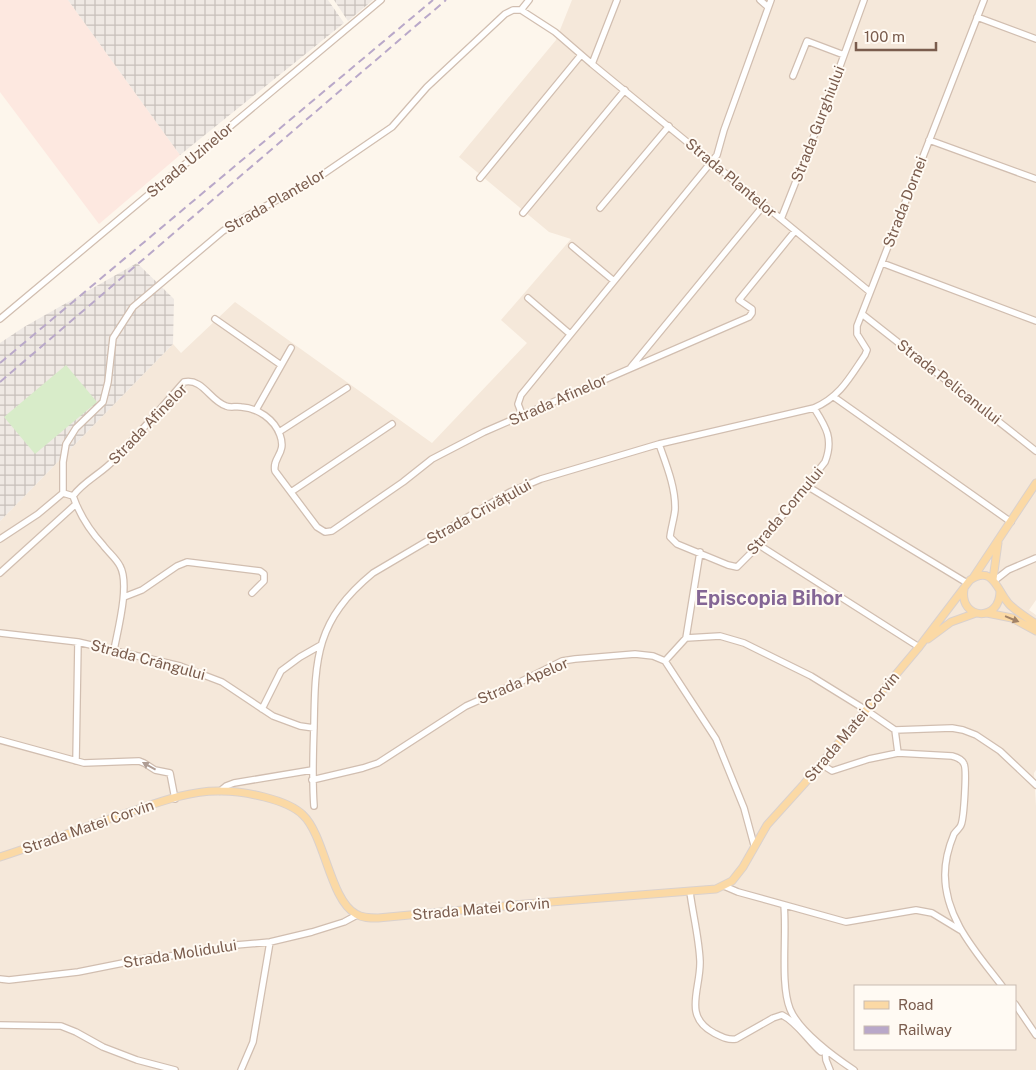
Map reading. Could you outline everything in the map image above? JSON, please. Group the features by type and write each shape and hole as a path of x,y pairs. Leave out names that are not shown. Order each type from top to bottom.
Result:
{"main road":[{"name":"Strada Matei Corvin","path":"0,857 175,798 220,791 274,800 292,807 304,815 314,830 339,892 351,911 362,917 378,918 716,889 732,881 743,867 754,845 768,825 920,645 968,583 1036,483"},
{"name":"Strada Matei Corvin","path":"994,580 999,539"},
{"path":"1036,624 1010,604 994,580 983,576 968,583 963,598 971,611 1012,618 1036,631"},
{"path":"986,613 990,612 998,604 1000,590"},
{"name":"Strada Matei Corvin","path":"920,645 951,622 976,613"}],"street":[{"name":"Strada Uzinelor","path":"0,320 380,0"},
{"path":"521,10 529,0"},
{"path":"592,64 616,0"},
{"path":"760,0 768,7"},
{"path":"523,417 518,404 521,394 713,162 771,0"},
{"name":"Strada Gurghiului","path":"781,219 864,0"},
{"name":"Strada Dornei","path":"834,397 867,350 856,330 984,0"},
{"name":"Strada Plantelor","path":"63,493 63,462 66,444 76,428 103,402 108,382 113,338 133,307 223,231 316,179 392,127 427,88 505,14 513,10 521,10 555,32 870,292"},
{"path":"977,17 1036,39"},
{"path":"793,76 807,41 844,55"},
{"path":"480,178 582,55"},
{"path":"523,213 625,90"},
{"path":"600,208 669,126"},
{"path":"929,140 1036,179"},
{"path":"630,368 764,205"},
{"name":"Strada Afinelor","path":"279,432 282,447 276,461 275,471 317,527 325,532 332,531 446,451 484,432 523,417 630,368 749,317 752,309 739,300 795,231"},
{"path":"572,246 614,281"},
{"path":"882,263 1036,321"},
{"path":"528,298 570,334"},
{"name":"Strada Pelicanului","path":"862,314 1036,451"},
{"path":"215,319 281,365"},
{"path":"291,348 256,410 268,418 279,432 347,388"},
{"name":"Strada Afinelor","path":"73,496 81,485 98,475 113,462 184,382 189,380 196,382 226,406 247,407 256,410"},
{"path":"834,397 1011,522"},
{"name":"Strada Crivățului","path":"314,806 312,770 314,683 318,656 331,620 348,596 373,573 510,492 558,473 660,444 814,408 834,397"},
{"name":"Strada Cornului","path":"660,444 675,511 670,537 677,544 737,567 758,545 825,462 829,452 830,440 814,408"},
{"path":"291,492 392,424"},
{"path":"807,486 968,583"},
{"path":"0,539 38,514 63,493 73,496 96,537 120,565 122,571 124,597 114,650"},
{"path":"0,573 76,504"},
{"path":"758,545 920,645"},
{"path":"700,552 686,638 665,661 716,739 744,808 754,845"},
{"path":"994,580 1008,570 1036,558"},
{"path":"124,597 142,590 187,562 260,571 264,574 264,581 252,593"},
{"name":"Strada Crângului","path":"0,632 78,642 180,666 211,677 230,687 262,709 286,722 314,728"},
{"path":"686,638 720,636 744,643 810,676 895,730 952,728 970,732 1000,752 1036,785"},
{"path":"76,761 78,642"},
{"path":"262,709 281,671 321,645"},
{"name":"Strada Apelor","path":"312,780 378,763 466,706 562,661 635,654 653,656 665,661"},
{"path":"895,730 898,753"},
{"path":"0,740 76,761 92,763 144,762 155,770 170,773 175,798"},
{"path":"821,764 832,771 869,759 898,753 952,756 964,763 966,772 961,825 955,833 952,842 945,876 948,895 960,930 1001,985"},
{"path":"220,791 234,783 312,770"},
{"path":"724,886 738,892 846,922 916,910 932,913 960,930"},
{"path":"690,892 700,963 696,994 698,1021 708,1030 730,1040 782,1015 819,1051 821,1052 825,1049"},
{"path":"784,905 786,922 785,981 789,1008 795,1019 825,1049 854,1070"},
{"name":"Strada Molidului","path":"0,979 9,980 69,973 153,957 183,955 236,945 270,942 312,932 344,922 357,915"},
{"path":"241,1070 253,1042 270,942"},
{"path":"1016,1005 1036,1035"},
{"path":"0,1025 61,1026 112,1050 155,1066 174,1070"},
{"path":"825,1049 826,1060 830,1070"}],"shaded area":[{"path":"0,0 68,0 180,155 99,224 0,92"},
{"path":"68,0 328,0 344,23 180,155"},
{"path":"334,0 373,0 348,21"},
{"path":"572,0 1036,0 1036,600 1029,610 1036,615 1036,770 1034,773 1036,806 1036,1070 0,1070 0,521 173,344 181,353 235,302 432,443 527,343 501,320 571,239 549,232 459,157 556,40"},
{"path":"137,263 174,299 173,344 0,521 0,343 24,327"}],"green space":[{"path":"66,365 97,402 35,454 4,417"}],"railway":[{"path":"0,363 433,0"},
{"path":"0,382 446,0"}],"district":[{"name":"Episcopia Bihor","path":"769,598"}]}
